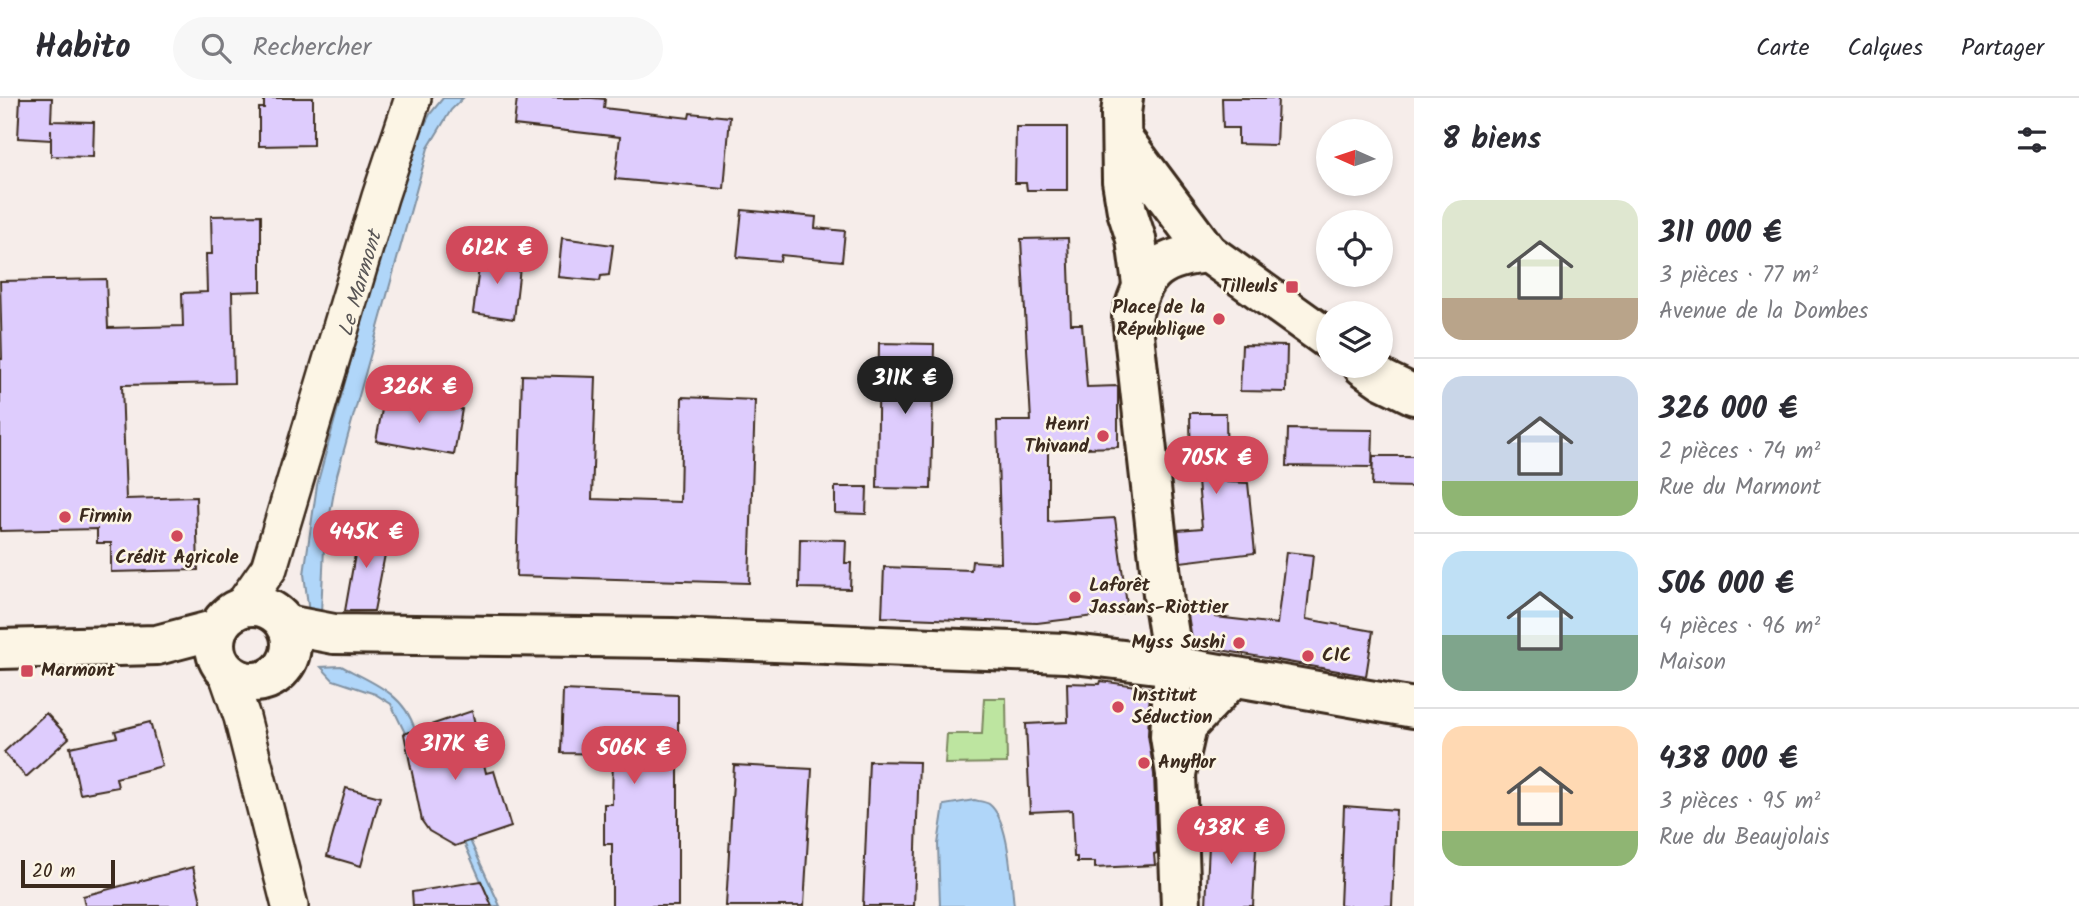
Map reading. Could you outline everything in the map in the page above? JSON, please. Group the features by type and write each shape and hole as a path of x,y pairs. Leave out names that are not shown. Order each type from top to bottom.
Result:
{"main road":[{"path":"1124,98 1121,114 1122,181 1127,211 1139,250 1142,284 1132,317 1164,603 1174,666 1170,736 1176,774 1181,906"},
{"path":"1123,139 1208,253 1316,331"},
{"path":"1142,284 1164,262 1182,255 1208,253"},
{"path":"1107,656 1131,646 1164,603"},
{"path":"0,649 311,644 334,634 672,638 1107,656 1414,708"},
{"path":"1176,774 1187,726 1233,677"}],"street":[{"path":"290,906 242,717 252,643 269,568 380,197 413,98"}],"green space":[{"path":"984,698 1006,698 1007,763 945,764 947,734 982,734"}],"water":[{"path":"443,98 463,98 451,110 428,148 337,475 324,548 321,613 309,613 304,574 317,485 388,224 419,136 430,114"},
{"path":"341,666 395,698 404,707 415,730 405,733 391,704 375,694 333,680 321,667"},
{"path":"974,800 989,804 1001,823 1008,852 1014,906 940,906 938,844 944,805"},
{"path":"468,836 500,906 492,906 462,838"}],"building":[{"path":"20,98 52,98 51,121 94,122 93,157 51,156 51,140 18,138"},
{"path":"264,98 313,98 313,145 259,146 259,108 264,108"},
{"path":"517,98 605,99 604,108 689,118 690,113 730,117 724,189 615,179 620,137 514,125"},
{"path":"1222,98 1278,98 1276,145 1238,144 1238,128 1223,128"},
{"path":"1016,127 1067,127 1067,190 1027,190 1026,183 1015,183"},
{"path":"742,210 816,217 815,228 845,231 842,261 781,255 780,261 737,257"},
{"path":"261,215 261,291 232,292 234,383 122,385 126,499 196,497 198,570 111,572 111,543 97,543 97,529 0,531 0,281 106,279 108,328 183,326 182,293 207,292 206,254 212,254 211,216"},
{"path":"562,238 613,245 609,275 601,276 600,281 558,277"},
{"path":"1068,238 1071,324 1082,324 1087,387 1118,386 1118,447 1048,449 1048,522 1115,518 1128,612 1037,623 882,617 884,567 971,570 972,561 1001,563 997,421 1031,421 1021,239"},
{"path":"481,253 521,259 514,319 473,313"},
{"path":"879,343 934,344 931,489 877,488"},
{"path":"1242,345 1287,346 1286,392 1240,391"},
{"path":"522,375 596,377 592,499 680,502 682,397 755,400 749,583 516,576"},
{"path":"385,394 462,409 454,455 376,441"},
{"path":"1190,413 1226,413 1227,482 1248,483 1255,553 1181,562 1178,530 1202,528 1198,481 1191,481"},
{"path":"1288,429 1373,430 1372,467 1287,466"},
{"path":"1373,456 1414,456 1414,487 1372,486"},
{"path":"835,487 867,487 866,514 835,513"},
{"path":"362,515 387,544 374,611 345,611"},
{"path":"800,539 846,540 845,563 851,563 850,589 799,588"},
{"path":"1286,552 1313,555 1306,619 1373,631 1366,676 1193,645 1187,609 1216,611 1216,617 1277,624"},
{"path":"1101,681 1150,688 1148,735 1154,774 1157,853 1154,854 1155,865 1095,868 1095,862 1077,862 1077,857 1074,857 1072,810 1030,812 1026,724 1068,722 1067,683 1100,684"},
{"path":"563,690 678,695 678,906 612,906 612,844 604,844 604,804 612,804 613,754 561,753"},
{"path":"472,711 486,773 494,771 511,827 455,846 429,831 422,821 404,734"},
{"path":"46,713 69,738 26,777 4,752"},
{"path":"150,722 162,766 116,778 118,787 80,794 70,747 117,737 115,731"},
{"path":"869,761 919,762 914,906 863,906"},
{"path":"734,765 812,769 804,906 726,906"},
{"path":"346,788 380,797 361,866 327,856"},
{"path":"1344,806 1396,810 1392,906 1340,906"},
{"path":"1210,825 1257,827 1253,906 1206,906"},
{"path":"193,867 202,906 85,906 83,896"},
{"path":"481,881 492,906 413,906 412,892"}],"place":[{"name":"Tilleuls","path":"1292,287"},
{"name":"Place de la République","path":"1219,319"},
{"name":"Henri Thivand","path":"1103,436"},
{"name":"Firmin","path":"65,517"},
{"name":"Crédit Agricole","path":"177,536"},
{"name":"Laforêt Jassans-Riottier","path":"1075,597"},
{"name":"Myss Sushi","path":"1239,643"},
{"name":"CIC","path":"1308,656"},
{"name":"Marmont","path":"27,671"},
{"name":"Institut Séduction","path":"1118,707"},
{"name":"Anyflor","path":"1144,763"}],"water label":[{"name":"Le Marmont","path":"361,284"}]}
